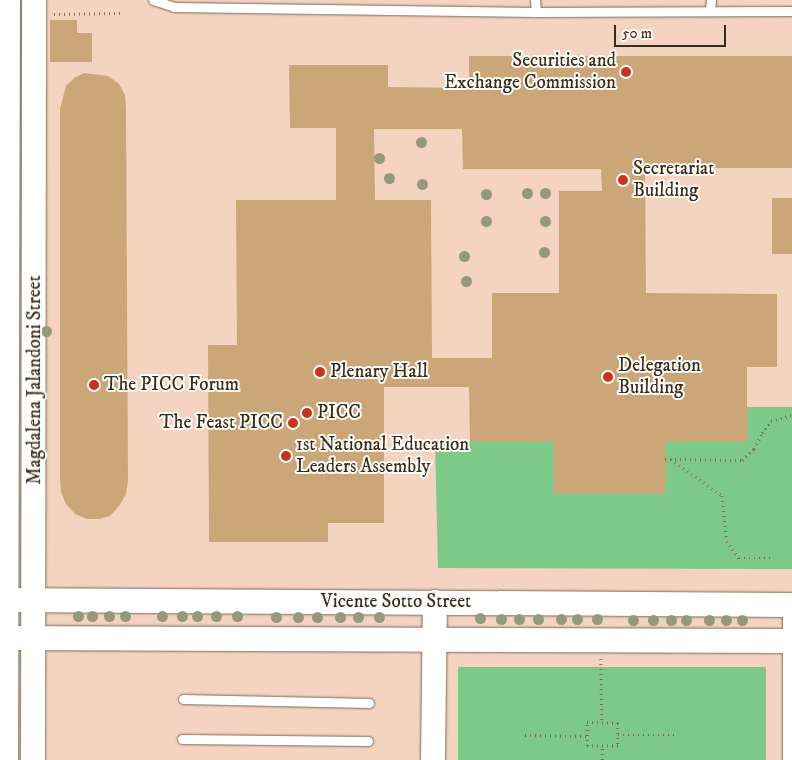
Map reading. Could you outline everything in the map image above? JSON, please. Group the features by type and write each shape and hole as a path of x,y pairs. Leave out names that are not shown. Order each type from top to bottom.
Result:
{"street":[{"name":"Magdalena Jalandoni Street","path":"6,760 3,600 7,464 8,0"},
{"name":"Magdalena Jalandoni Street","path":"33,760 35,600 34,7"},
{"path":"7,464 34,464"},
{"name":"Vicente Sotto Street","path":"3,600 791,605"},
{"path":"432,760 435,602"},
{"path":"791,605 791,760"},
{"name":"Vicente Sotto Street","path":"4,638 791,641"}],"lane":[{"path":"153,0 174,7 536,12 792,11"},
{"path":"536,0 536,12"},
{"path":"710,11 711,0"},
{"path":"183,699 369,704"},
{"path":"182,738 368,741"}],"path":[{"path":"34,7 121,13"},
{"path":"665,458 742,460 754,449 771,421 792,415"},
{"path":"671,459 722,496 727,541 739,558 770,558"},
{"path":"600,640 602,722"},
{"path":"587,722 618,723 618,735 618,746 587,746 587,722"},
{"path":"525,734 587,736"},
{"path":"618,735 677,734"},
{"path":"602,746 602,760"}],"shaded area":[{"path":"0,0 792,0 792,760 0,760"}],"green space":[{"path":"747,407 792,407 792,569 438,568 435,441 553,441 553,494 665,494 665,441 747,441"},
{"path":"458,667 766,667 766,760 458,760"}],"building":[{"path":"50,20 77,20 77,33 92,33 92,62 50,62"},
{"path":"469,56 792,56 792,168 645,168 646,293 777,294 777,367 747,367 747,441 665,441 665,494 553,494 553,441 470,441 469,387 384,387 384,523 328,523 328,542 209,542 208,345 237,345 236,200 336,200 336,128 290,128 289,65 388,65 388,87 469,88","holes":["374,129 462,129 463,169 601,169 602,191 559,191 559,293 492,293 492,358 432,358 431,200 375,200"]},
{"name":"The PICC Forum","path":"84,73 108,76 119,84 125,95 126,109 128,481 126,494 119,506 110,516 99,519 87,519 75,514 66,504 61,492 60,479 60,109 66,86 74,78"},
{"path":"772,198 792,198 792,254 772,254"}],"place":[{"name":"Securities and Exchange Commission","path":"626,72"},
{"name":"Secretariat Building","path":"623,180"},
{"name":"Plenary Hall","path":"320,372"},
{"name":"Delegation Building","path":"608,377"},
{"name":"The PICC Forum","path":"94,385"},
{"name":"PICC","path":"307,413"},
{"name":"The Feast PICC","path":"293,423"},
{"name":"1st National Education Leaders Assembly","path":"286,456"}]}
